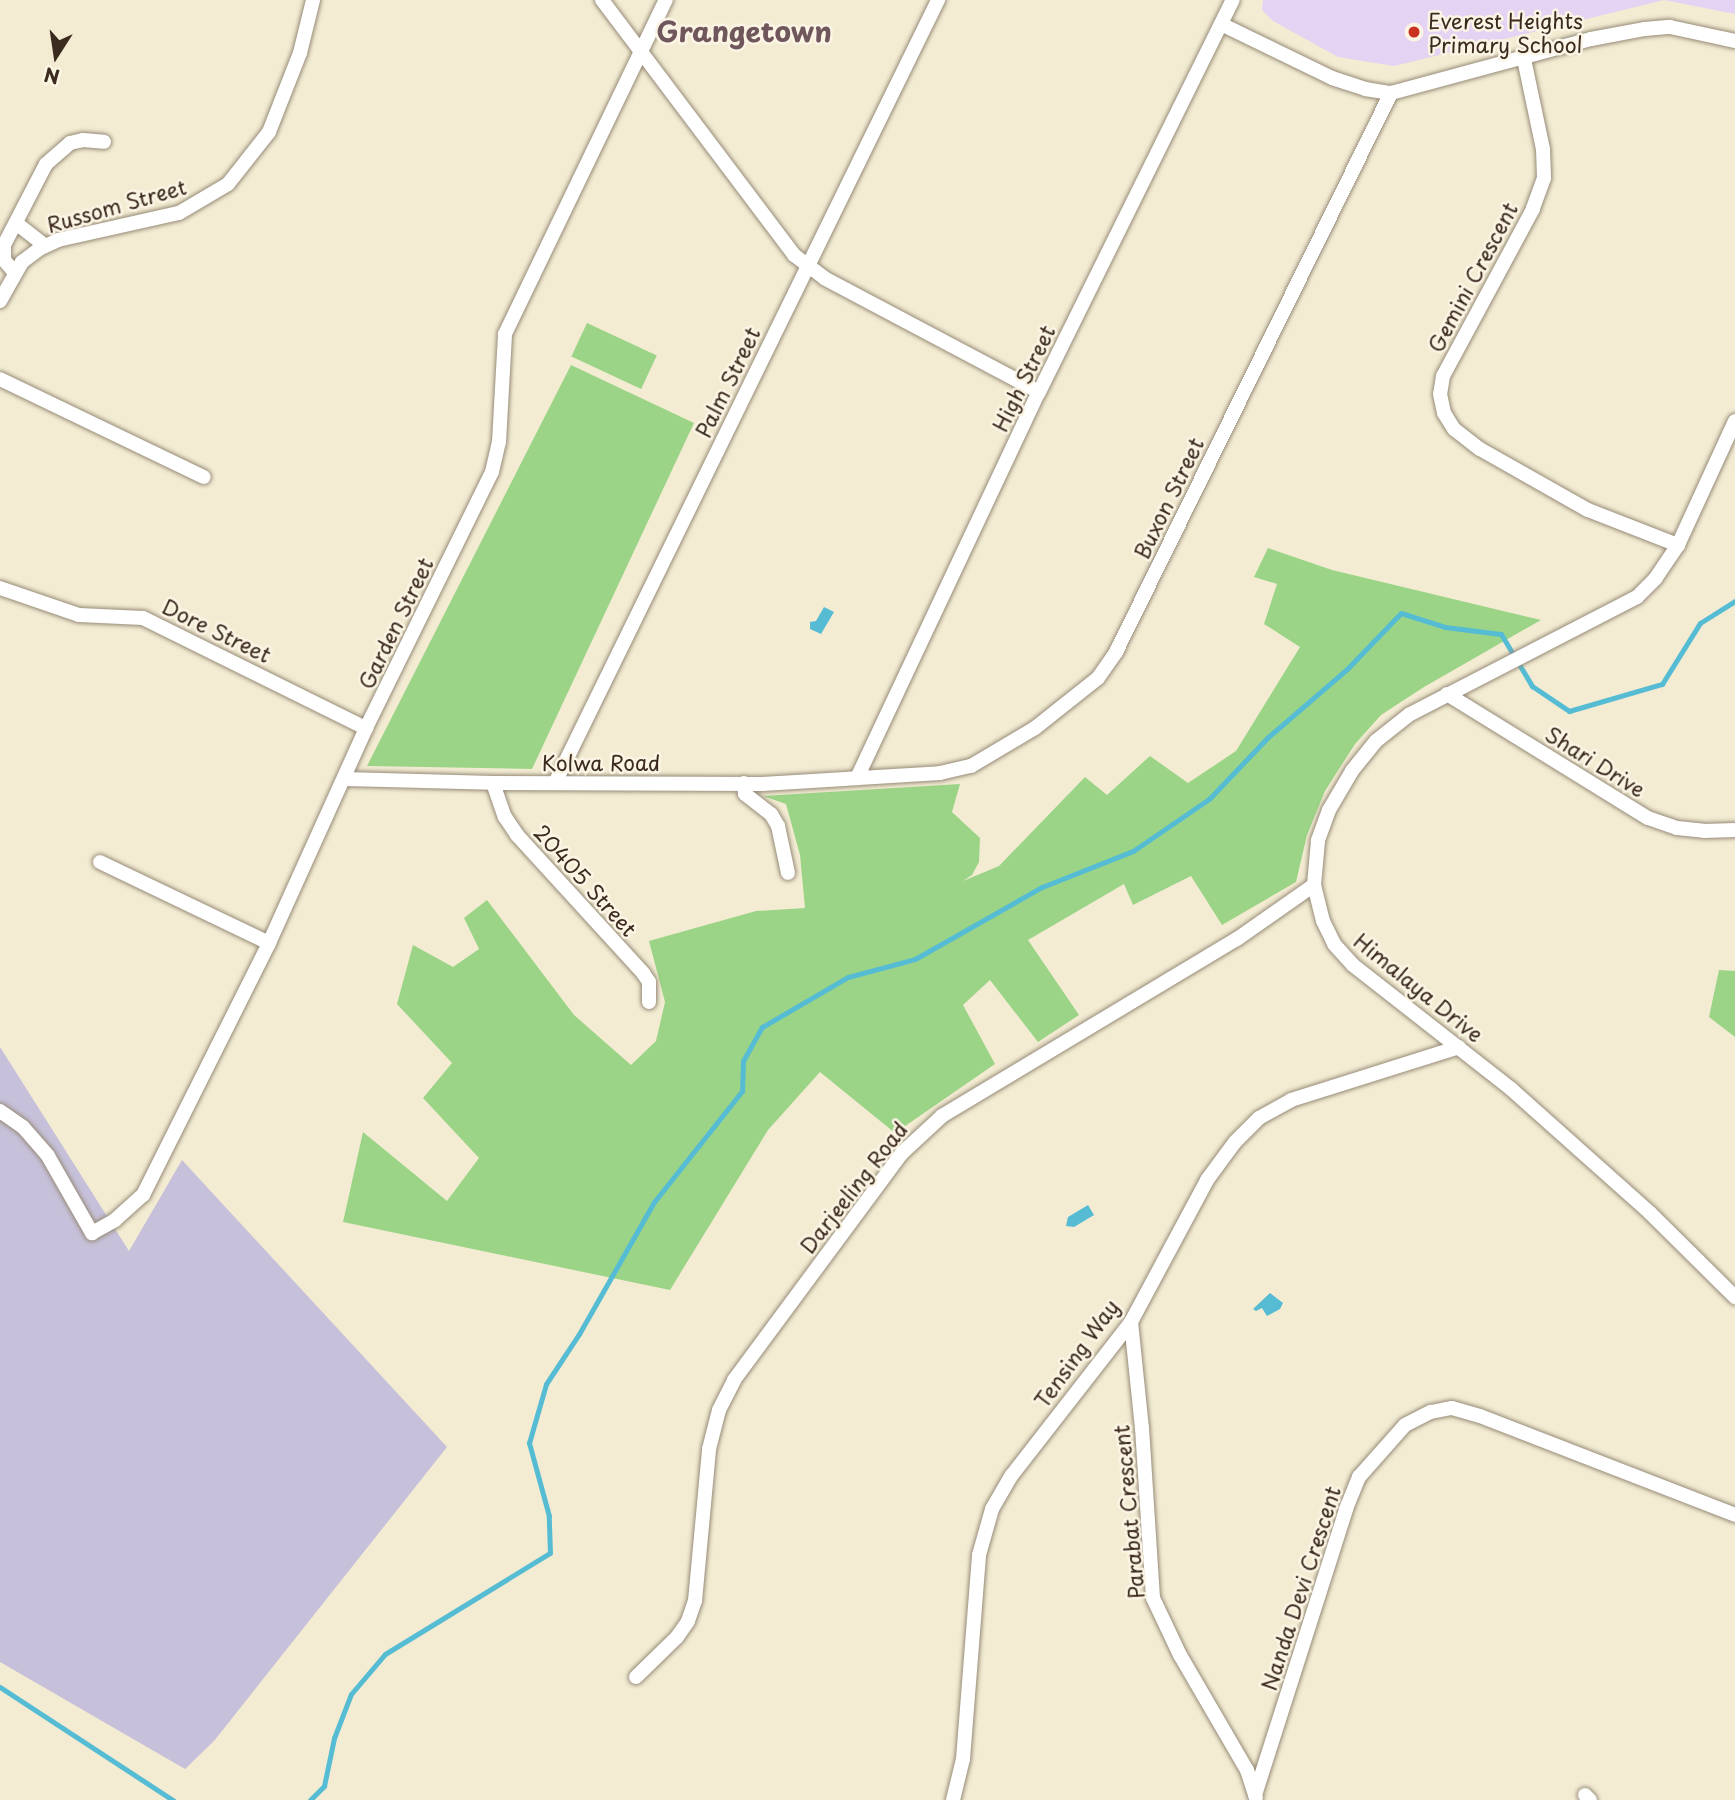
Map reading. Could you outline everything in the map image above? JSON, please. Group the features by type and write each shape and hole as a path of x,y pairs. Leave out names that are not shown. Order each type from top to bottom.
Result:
{"street":[{"name":"Russom Street","path":"0,301 22,262 46,246 85,233 179,213 228,184 269,132 300,53 313,0"},
{"path":"602,0 642,50 778,237 807,266 853,294 1038,392"},
{"name":"Garden Street","path":"0,1111 23,1127 48,1156 92,1233 115,1220 143,1195 269,943 366,728 492,472 499,442 505,334 666,0"},
{"name":"Palm Street","path":"555,783 938,0"},
{"name":"High Street","path":"857,778 1038,392 1233,0"},
{"path":"1221,24 1332,78 1365,89 1391,93 1591,39 1645,29 1670,27 1735,41"},
{"name":"Gemini Crescent","path":"1524,59 1543,149 1544,178 1533,209 1443,376 1440,394 1444,413 1454,429 1492,456 1588,509 1678,545"},
{"name":"Buxon Street","path":"857,778 940,774 971,766 1035,728 1098,678 1116,652 1391,93"},
{"path":"15,273 4,260 3,248 46,164 56,152 76,142 104,142"},
{"path":"16,223 46,246"},
{"path":"0,379 204,477"},
{"name":"Himalaya Drive","path":"1735,421 1678,545 1656,578 1637,597 1410,714 1376,741 1352,771 1329,810 1318,841 1314,885 1323,922 1334,944 1353,965 1459,1047 1650,1213 1735,1297"},
{"name":"Dore Street","path":"0,588 79,615 136,617 160,624 366,728"},
{"name":"Shari Drive","path":"1447,694 1647,818 1677,828 1735,830"},
{"name":"Kolwa Road","path":"345,779 493,783 744,783 857,778"},
{"name":"20405 Street","path":"493,783 505,817 517,835 643,974 651,990 649,1002"},
{"path":"744,783 745,794 771,814 778,826 788,873"},
{"path":"100,862 269,943"},
{"name":"Darjeeling Road","path":"636,1677 677,1637 688,1621 695,1601 709,1449 719,1410 734,1380 902,1153 942,1116 1237,939 1314,885"},
{"name":"Tensing Way","path":"953,1800 963,1759 983,1532 1012,1475 1130,1322 1207,1180 1235,1142 1259,1118 1291,1100 1459,1047"},
{"name":"Parabat Crescent","path":"1130,1322 1143,1428 1153,1598 1173,1643 1247,1770 1256,1797"},
{"name":"Nanda Devi Crescent","path":"1256,1797 1346,1509 1359,1477 1405,1425 1431,1412 1452,1408 1735,1514"}],"shaded area":[{"name":"Everest Heights Primary School","path":"1263,0 1664,0 1394,66 1338,57 1273,21 1262,10"},
{"path":"1664,0 1735,0 1735,14"},
{"path":"0,1047 129,1251 182,1160 447,1447 214,1741 185,1769 0,1662"}],"green space":[{"path":"587,323 657,356 641,389 571,357"},
{"path":"571,365 694,423 532,769 367,766"},
{"path":"1268,548 1332,570 1541,620 1424,687 1381,715 1355,744 1325,791 1307,835 1296,882 1222,925 1191,876 1133,905 1124,884 1028,940 1079,1015 1038,1042 990,980 963,1005 995,1064 895,1133 820,1072 768,1130 670,1290 343,1222 363,1132 447,1201 479,1158 423,1098 452,1063 397,1004 413,945 453,967 479,949 464,918 487,900 574,1015 631,1065 656,1041 665,1002 649,941 756,911 805,908 800,855 786,804 763,796 960,784 952,812 980,838 979,862 972,875 963,881 999,866 1085,777 1107,795 1150,756 1188,783 1236,751 1300,647 1264,624 1277,584 1254,577"},
{"path":"1719,970 1735,971 1735,1037 1709,1017"}],"water":[{"path":"824,607 834,612 821,634 810,629 810,622 816,621"},
{"path":"1088,1205 1094,1215 1074,1227 1066,1226 1068,1217"},
{"path":"1270,1293 1283,1303 1280,1309 1267,1316 1262,1308 1256,1311 1253,1309"}],"waterway":[{"path":"310,1800 324,1786 334,1738 351,1694 385,1654 550,1553 549,1516 529,1443 546,1384 579,1334 654,1202 742,1091 743,1061 762,1027 848,977 915,959 1042,887 1133,851 1209,799 1267,738 1348,668 1401,613 1445,627 1501,634 1532,686 1569,711 1662,684 1700,623 1735,601"},
{"path":"0,1687 173,1800"}],"place":[{"name":"Everest Heights Primary School","path":"1414,32"}],"district":[{"name":"Grangetown","path":"744,31"}]}
